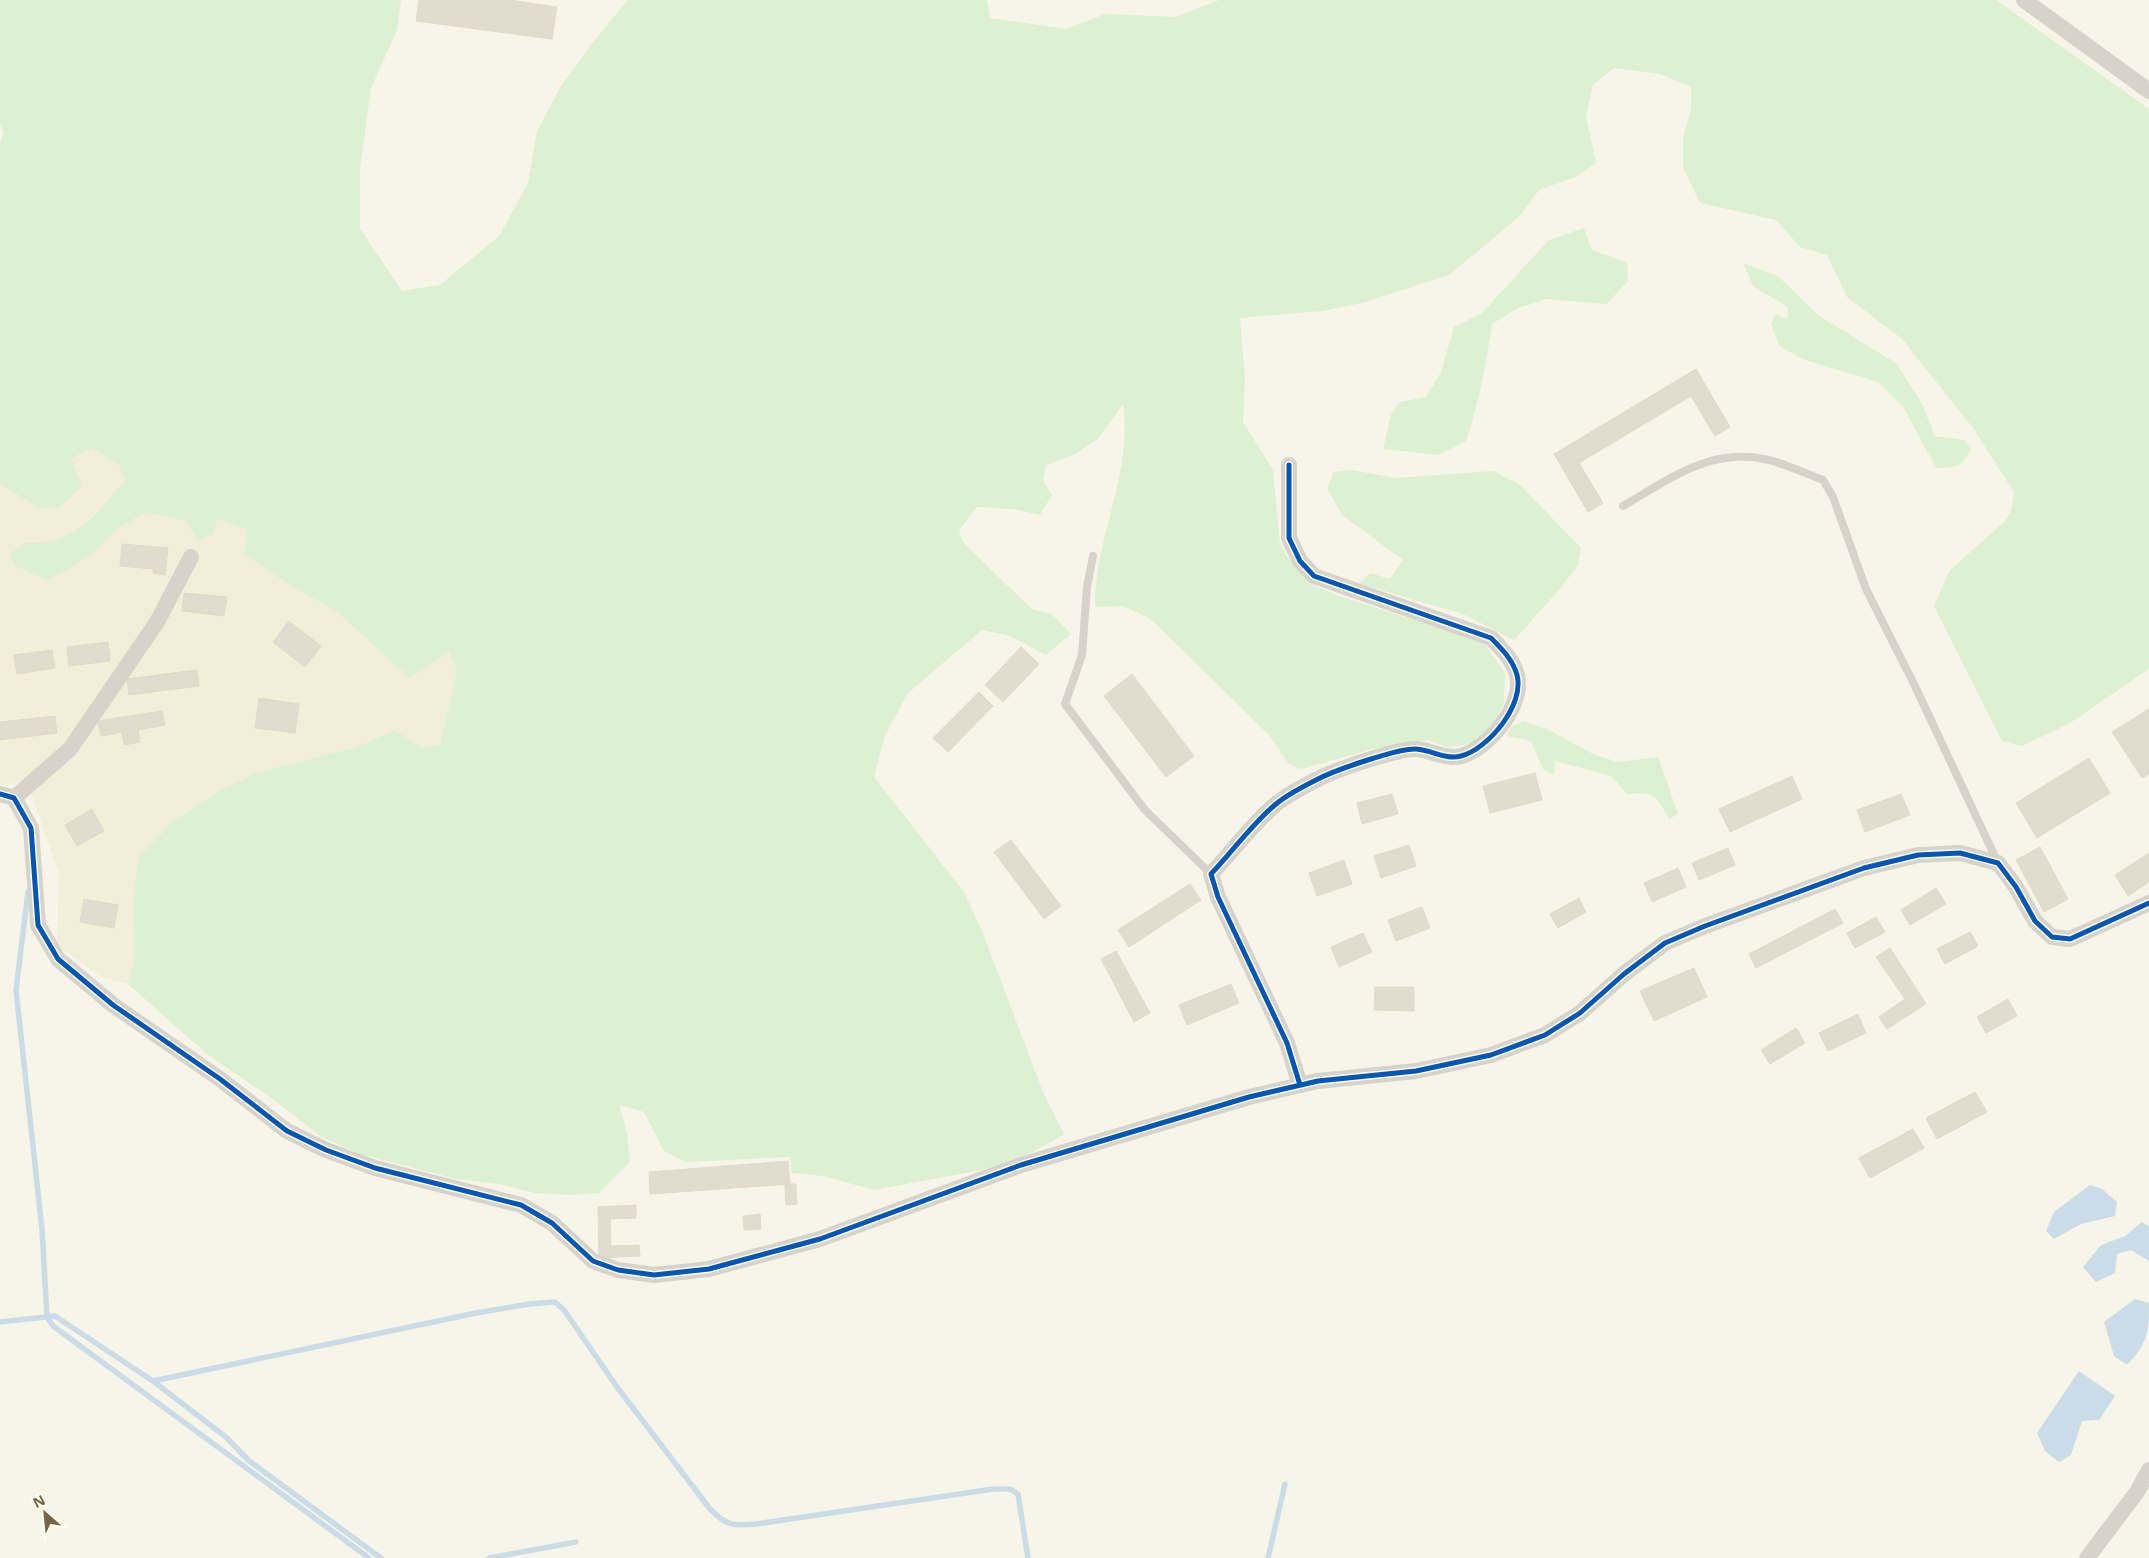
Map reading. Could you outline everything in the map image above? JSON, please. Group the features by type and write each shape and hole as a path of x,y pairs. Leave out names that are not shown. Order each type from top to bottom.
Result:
{"street":[{"path":"2024,0 2149,91"},
{"path":"1289,465 1289,538 1300,561 1314,576 1491,638 1504,651 1513,664 1518,677 1515,698 1507,718 1486,743 1463,756 1450,758 1415,749 1380,757 1320,778 1276,804 1212,874 1218,897 1287,1043 1300,1085"},
{"path":"191,557 157,622 70,749 7,796 32,828 38,925 58,958 114,1005 220,1079 288,1132 326,1150 375,1168 521,1205 552,1223 593,1261 618,1270 654,1275 709,1269 820,1239 1021,1165 1248,1097 1318,1081 1416,1071 1491,1054 1545,1035 1580,1013 1624,974 1665,943 1705,926 1864,868 1918,855 1960,853 1998,863 2016,887 2035,921 2052,938 2070,938 2149,904"},
{"path":"2087,1558 2137,1492 2149,1470"}],"lane":[{"path":"1623,506 1696,465 1726,456 1768,460 1823,480 1833,497 1866,589 1916,686 1998,863"},
{"path":"1093,556 1087,587 1082,655 1065,704 1144,810 1212,874"}],"shaded area":[{"path":"93,448 118,464 125,480 105,504 74,533 46,543 25,543 98,549 117,529 146,511 186,521 217,519 247,530 244,554 294,588 336,611 410,678 450,651 457,670 440,745 422,748 395,730 357,747 256,773 219,791 171,823 133,898 134,960 128,984 101,977 57,945 59,874 32,796 23,782 0,785 0,484 39,508 71,459"}],"green space":[{"path":"0,0 401,0 397,30 371,88 360,168 360,229 402,291 440,285 499,236 528,183 537,131 561,86 593,42 628,0 987,0 990,18 1067,29 1105,14 1176,17 1219,0 1996,0 2149,109 2149,669 2070,723 2022,746 2002,741 1934,606 1950,570 2004,522 2011,512 2014,492 1973,428 1902,339 1847,297 1827,255 1800,247 1776,220 1700,203 1683,168 1683,138 1691,109 1691,87 1660,74 1614,68 1593,85 1586,116 1596,163 1575,177 1539,190 1520,216 1449,275 1362,303 1322,311 1240,318 1245,379 1243,422 1273,470 1280,544 1287,556 1309,583 1336,595 1485,644 1505,673 1504,704 1493,725 1470,744 1447,747 1428,740 1373,749 1301,769 1289,764 1269,735 1151,619 1123,606 1095,607 1096,581 1100,556 1123,456 1125,430 1123,404 1098,439 1075,454 1046,465 1043,481 1052,495 1040,515 1012,509 977,507 959,530 963,542 1032,609 1052,614 1071,634 1046,655 1010,636 982,630 908,693 885,736 874,777 964,892 982,931 1043,1092 1064,1134 1035,1151 986,1169 874,1190 823,1176 792,1173 790,1157 686,1162 664,1151 644,1112 619,1105 627,1133 630,1162 599,1193 573,1195 534,1193 499,1184 456,1179 360,1154 320,1136 270,1097 208,1055 128,984 134,960 133,898 139,858 171,823 219,791 256,773 357,747 395,730 422,748 440,745 457,670 449,652 410,678 336,611 294,588 244,554 247,530 217,519 213,534 198,540 186,521 146,512 117,529 98,549 69,569 46,580 16,566 10,554 25,543 58,539 71,533 93,516 125,480 118,464 92,448 71,459 82,486 60,507 39,508 0,484 0,142 4,133 0,125"},
{"path":"1584,228 1592,250 1627,263 1628,281 1607,304 1547,299 1518,308 1492,324 1482,383 1466,441 1438,455 1383,449 1391,414 1400,402 1426,397 1441,372 1454,327 1481,314 1549,240"},
{"path":"1743,263 1778,276 1819,316 1896,363 1922,404 1935,436 1965,440 1971,450 1964,460 1953,467 1936,468 1904,408 1878,382 1802,359 1780,346 1771,325 1775,314 1788,320 1788,307 1753,286"},
{"path":"1351,470 1396,478 1493,471 1519,484 1581,548 1578,565 1559,590 1514,640 1463,614 1360,584 1370,573 1390,579 1403,560 1342,515 1327,488 1334,472"},
{"path":"1523,721 1547,729 1595,755 1618,762 1658,757 1678,814 1669,819 1653,796 1643,793 1627,794 1611,776 1555,761 1554,775 1543,769 1531,741 1506,736 1511,727"}],"water":[{"path":"2090,1185 2102,1189 2117,1202 2115,1216 2081,1224 2054,1239 2046,1231 2054,1212"},
{"path":"2142,1222 2149,1226 2149,1261 2131,1250 2117,1254 2115,1273 2096,1282 2083,1267 2101,1245 2125,1236"},
{"path":"2135,1299 2149,1303 2149,1322 2143,1343 2127,1365 2114,1356 2104,1322"},
{"path":"2079,1371 2115,1396 2099,1420 2082,1421 2071,1455 2059,1462 2045,1451 2037,1433"}],"building":[{"path":"419,0 509,0 557,7 552,39 416,21"},
{"path":"1696,369 1730,427 1715,436 1691,396 1579,463 1603,503 1588,512 1554,454"},
{"path":"122,544 168,548 165,575 153,573 153,569 120,566"},
{"path":"184,593 227,597 224,616 182,611"},
{"path":"289,621 321,646 305,667 273,642"},
{"path":"108,642 110,661 69,666 67,647"},
{"path":"1021,647 1039,664 1003,702 985,685"},
{"path":"52,650 55,668 17,674 14,655"},
{"path":"197,670 199,686 129,695 127,679"},
{"path":"1132,674 1194,756 1166,777 1104,696"},
{"path":"979,692 993,706 948,752 933,738"},
{"path":"259,698 299,704 295,733 255,728"},
{"path":"2149,709 2149,774 2142,778 2112,732"},
{"path":"162,711 165,725 138,730 140,742 124,745 122,732 101,736 98,721"},
{"path":"55,716 57,733 0,740 0,722"},
{"path":"2089,758 2110,793 2037,838 2016,803"},
{"path":"1535,773 1542,800 1490,813 1483,786"},
{"path":"1792,776 1802,799 1730,832 1719,809"},
{"path":"1392,794 1398,814 1362,824 1357,803"},
{"path":"1901,794 1910,815 1865,832 1857,810"},
{"path":"92,809 104,831 77,846 65,825"},
{"path":"1011,840 1061,906 1044,919 994,852"},
{"path":"1409,845 1416,866 1381,878 1374,856"},
{"path":"2040,847 2068,899 2044,912 2016,860"},
{"path":"1728,848 1735,865 1699,880 1692,863"},
{"path":"2149,853 2149,882 2128,896 2115,875"},
{"path":"1344,860 1352,884 1317,896 1309,873"},
{"path":"1678,868 1686,887 1652,902 1644,883"},
{"path":"1190,884 1201,900 1129,947 1118,930"},
{"path":"1936,888 1946,904 1910,925 1901,910"},
{"path":"1579,898 1586,912 1558,928 1550,914"},
{"path":"84,899 118,905 114,928 80,922"},
{"path":"1422,907 1430,928 1396,941 1388,920"},
{"path":"1835,909 1843,923 1756,968 1749,954"},
{"path":"1876,917 1885,932 1855,948 1847,933"},
{"path":"1970,932 1978,946 1945,964 1937,949"},
{"path":"1363,933 1372,952 1339,967 1331,947"},
{"path":"1890,948 1926,1004 1887,1029 1879,1017 1905,999 1876,957"},
{"path":"1116,951 1150,1013 1134,1022 1101,959"},
{"path":"1694,968 1707,997 1654,1021 1640,991"},
{"path":"1231,984 1239,1003 1187,1025 1179,1005"},
{"path":"1375,987 1414,987 1414,1011 1374,1010"},
{"path":"2008,999 2017,1016 1986,1033 1977,1017"},
{"path":"1858,1014 1866,1033 1828,1051 1819,1033"},
{"path":"1796,1028 1805,1043 1770,1064 1761,1050"},
{"path":"1975,1092 1987,1112 1937,1139 1926,1118"},
{"path":"1913,1129 1924,1148 1870,1178 1859,1158"},
{"path":"788,1161 790,1184 650,1194 649,1172"},
{"path":"785,1184 796,1184 797,1204 786,1205"},
{"path":"636,1205 636,1218 610,1219 611,1246 639,1245 640,1256 599,1258 598,1207"},
{"path":"760,1214 761,1229 744,1230 743,1216"}],"waterway":[{"path":"28,892 16,990 42,1229 47,1317 53,1326 369,1558"},
{"path":"0,1322 55,1316 153,1381 476,1313 529,1304 555,1302 564,1310 617,1387 710,1509 726,1522 735,1525 756,1524 993,1489 1010,1489 1018,1494 1028,1558"},
{"path":"153,1381 227,1438 248,1460 381,1558"},
{"path":"1268,1558 1285,1484"},
{"path":"489,1558 576,1542"}],"cycle path":[{"path":"1289,465 1289,538 1300,561 1314,576 1491,638 1513,664 1517,675 1518,687 1510,712 1502,724 1482,745 1471,752 1455,757 1416,749 1396,752 1338,770 1318,779 1286,797 1268,811 1211,874 1218,897 1287,1043 1300,1085"},
{"path":"0,794 14,798 31,828 38,925 58,959 113,1005 220,1079 287,1131 326,1150 375,1168 521,1205 552,1223 593,1261 618,1270 654,1275 709,1269 820,1239 1021,1165 1249,1097 1318,1081 1416,1071 1491,1055 1545,1035 1580,1013 1624,974 1665,943 1705,926 1864,868 1918,855 1960,853 1998,863 2016,887 2035,921 2052,937 2070,939 2149,903"}]}
